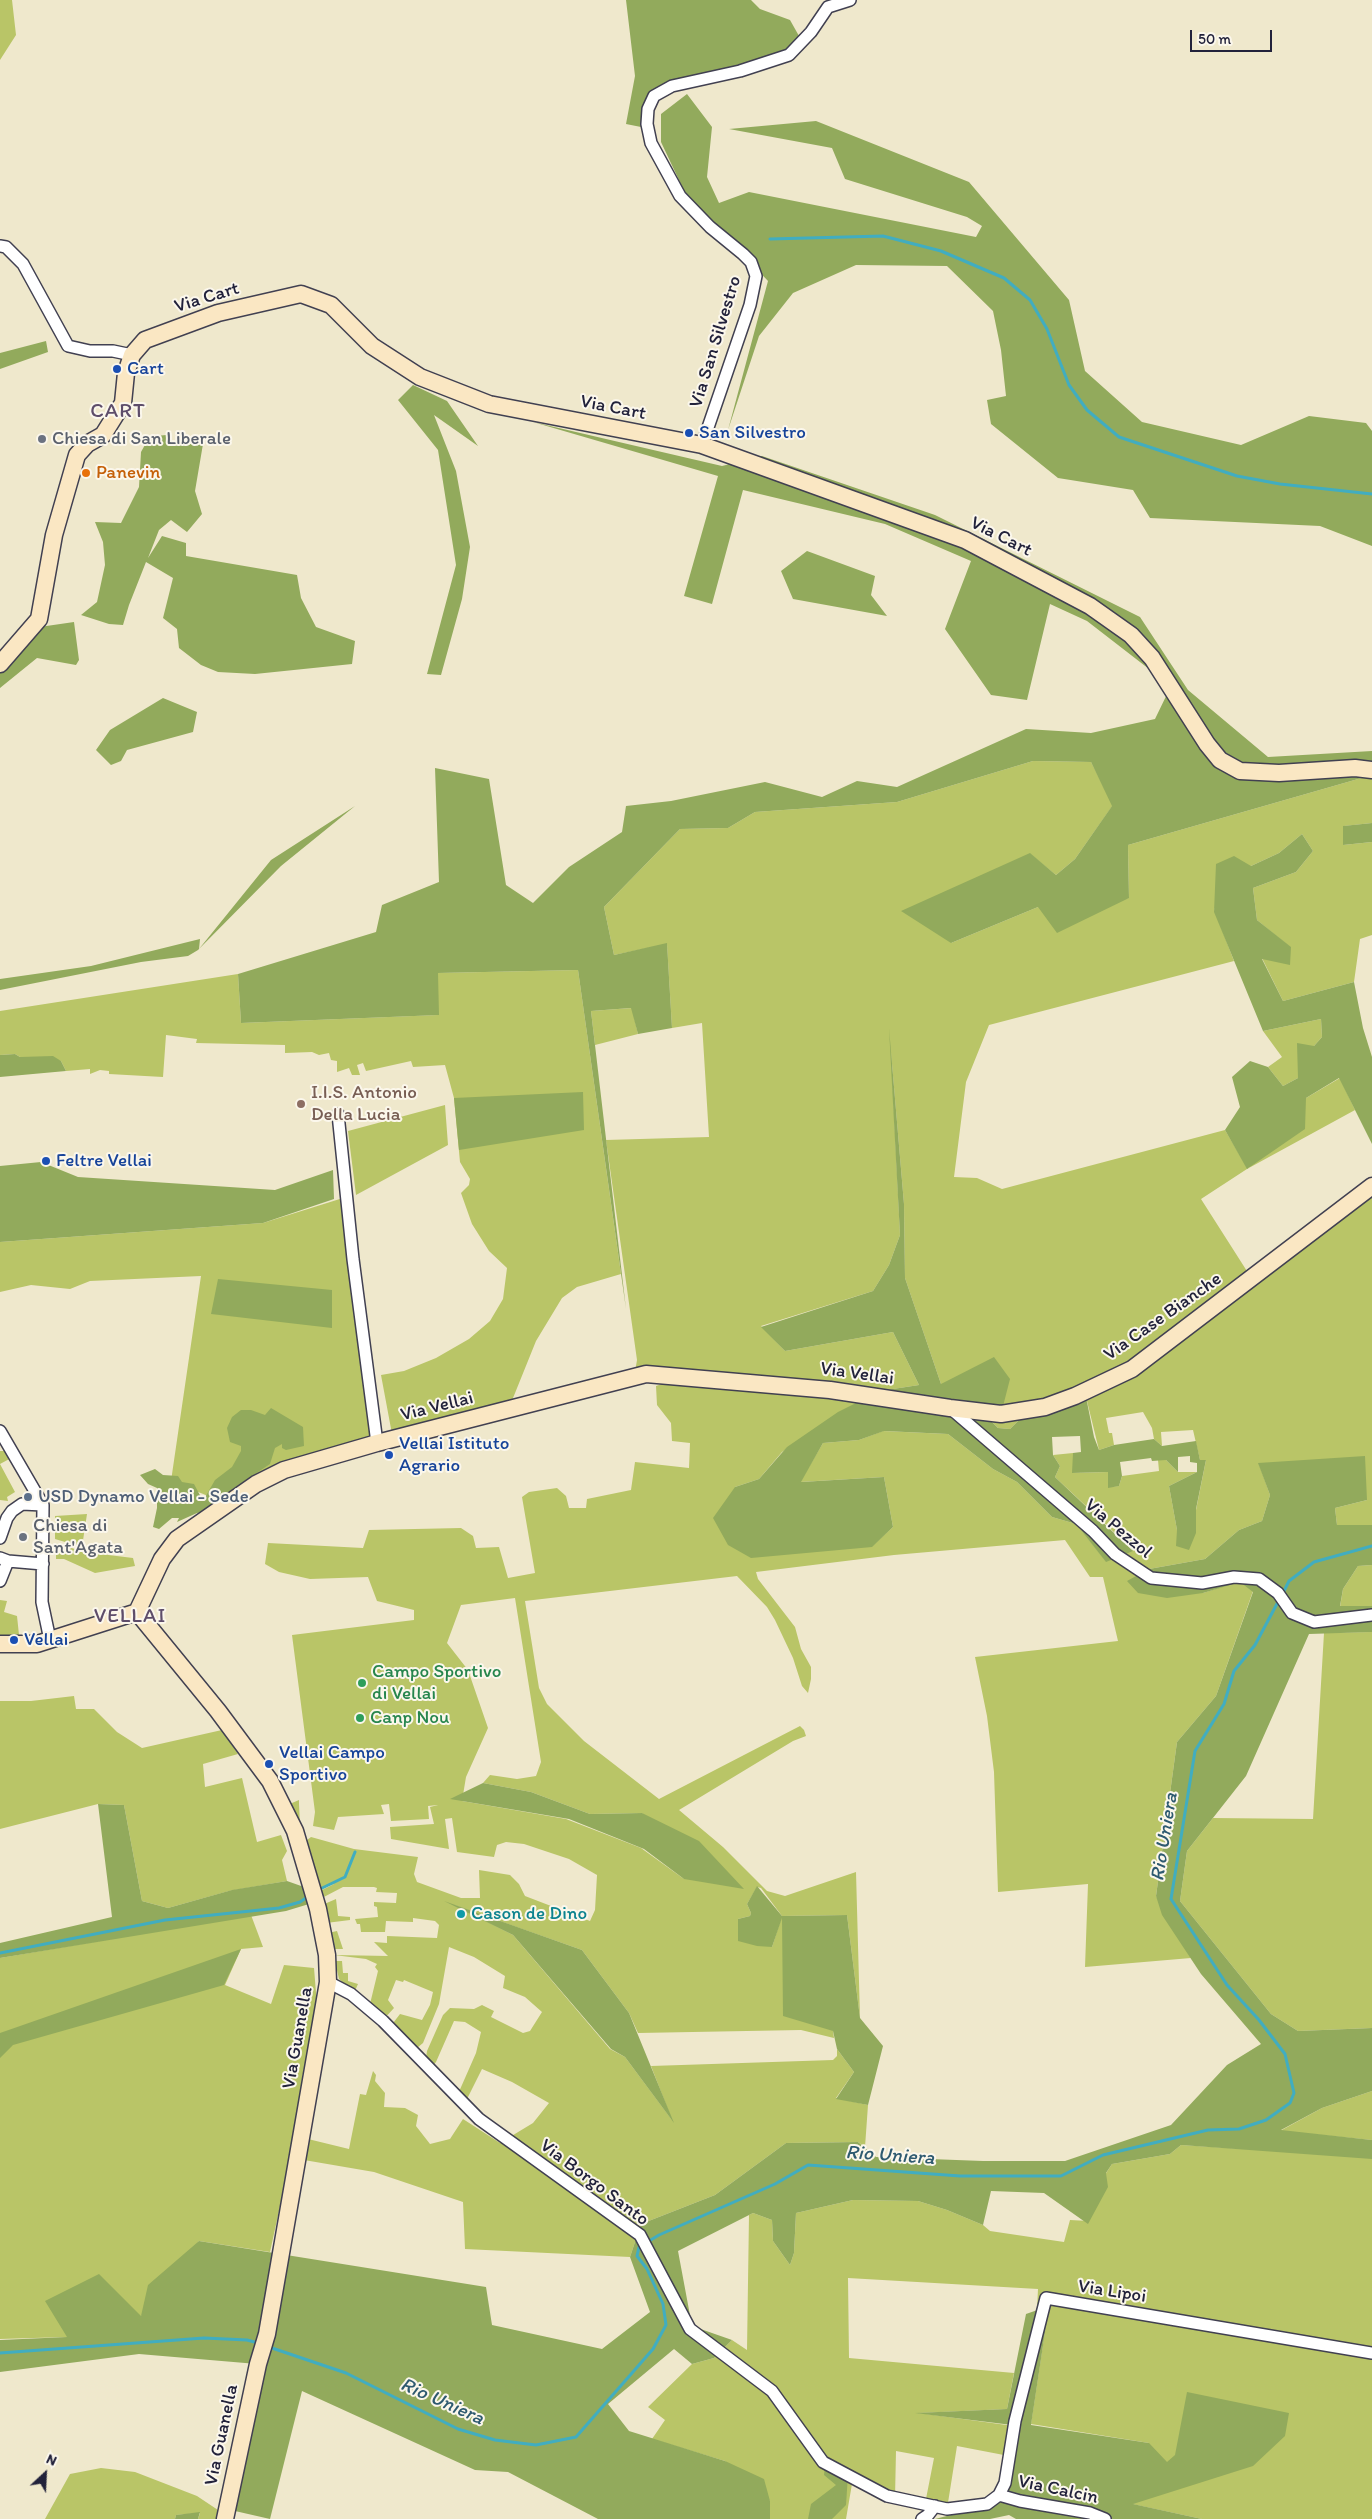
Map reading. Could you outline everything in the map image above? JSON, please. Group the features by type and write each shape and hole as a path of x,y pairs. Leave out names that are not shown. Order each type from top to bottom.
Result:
{"street":[{"name":"Via San Silvestro","path":"702,446 750,305 756,276 751,262 710,227 680,196 651,143 647,124 648,109 654,96 672,86 740,71 789,55 811,32 828,7 850,0"},
{"path":"0,664 39,619 54,534 78,454 88,444 103,436 122,403 126,373 132,354 113,351 90,351 68,346 23,264 2,246"},
{"name":"Via Cart","path":"132,354 145,340 218,313 301,294 331,304 372,346 420,376 489,404 702,446 965,540 1090,606 1131,635 1152,658 1207,744 1220,760 1240,772 1279,773 1356,768 1372,770"},
{"path":"338,1114 353,1259 377,1443"},
{"name":"Via Case Bianche","path":"950,1408 1001,1414 1045,1406 1075,1396 1132,1369 1372,1186"},
{"name":"Via Vellai","path":"137,1612 162,1559 177,1539 270,1477 377,1443 646,1374 830,1390 950,1408"},
{"name":"Via Pezzol","path":"950,1408 1093,1531 1115,1554 1150,1578 1202,1583 1234,1577 1259,1579 1278,1593 1292,1614 1314,1622 1372,1615"},
{"path":"0,1431 43,1505 42,1602 50,1640"},
{"path":"0,1538 7,1518 12,1511 22,1504 43,1505"},
{"path":"0,1581 4,1559 42,1564"},
{"path":"0,1644 37,1644 137,1612"},
{"name":"Via Guanella","path":"137,1612 218,1711 270,1781 295,1831 314,1894 327,1955 328,1982 267,2334 225,2519"},
{"name":"Via Borgo Santo","path":"328,1982 351,1994 383,2021 479,2119 641,2238 690,2330 772,2391 823,2462 887,2496 934,2506"},
{"name":"Via Lipoi","path":"999,2495 1005,2484 1015,2421 1046,2298 1372,2353"},
{"name":"Via Calcin","path":"934,2506 947,2509 987,2504 999,2495 1020,2501 1090,2513 1105,2519"},
{"path":"922,2519 928,2515 934,2506"}],"green space":[{"path":"0,0 12,0 16,35 0,60"},
{"path":"626,0 751,0 760,9 790,20 799,36 786,52 651,92 641,127 626,124 635,76"},
{"path":"687,94 712,127 707,177 719,203 749,192 976,237 982,226 967,217 845,179 832,148 729,129 816,121 969,182 1069,300 1085,371 1142,422 1241,445 1309,416 1366,423 1372,431 1372,546 1320,526 1150,518 1133,490 1058,478 991,424 987,400 1006,396 1001,350 993,311 947,266 856,265 793,293 759,336 728,430 768,281 686,195 661,142 661,114"},
{"path":"46,341 48,352 0,369 0,353"},
{"path":"413,385 447,401 478,446 434,415 456,471 470,547 462,599 441,675 427,674 456,565 438,450 398,400"},
{"path":"533,422 722,466 762,456 935,515 1140,617 1188,690 1268,757 1372,751 1372,775 1128,845 1129,898 1057,933 1038,907 951,943 901,911 1030,853 1056,875 1075,859 1112,806 1091,762 1033,761 897,802 755,812 728,828 680,829 604,907 614,955 667,943 672,1028 638,1034 631,1008 591,1011 626,1309 578,970 438,973 439,1015 241,1023 238,974 376,932 382,905 439,882 435,768 489,779 506,885 533,903 569,867 622,832 626,806 671,801 765,782 822,797 857,781 897,787 1026,729 1091,733 1155,719 1171,686 1087,621 1050,604 1027,700 991,695 945,629 971,561 885,524 743,490 712,604 684,596 718,476"},
{"path":"166,435 171,438 172,444 203,444 195,491 202,514 187,532 171,520 159,530 148,558 162,536 186,543 186,556 297,575 301,598 316,627 355,641 352,664 255,674 218,672 201,665 179,648 177,629 163,618 173,578 146,562 123,625 109,624 81,615 97,602 105,565 103,542 95,522 121,523 139,487 141,452 146,443 156,436"},
{"path":"807,551 875,576 871,595 887,616 793,599 781,571"},
{"path":"74,622 79,660 76,665 37,658 0,688 0,655 19,630"},
{"path":"163,698 197,712 193,732 127,750 121,761 111,765 96,750 110,730"},
{"path":"1033,761 1091,762 1113,805 1075,859 1056,875 1030,854 951,943 1038,907 1129,898 1128,845 1372,775 1372,823 1344,826 1343,845 1372,842 1372,935 1360,939 1354,982 1283,1001 1262,958 1291,948 1257,920 1253,888 1296,872 1313,851 1302,834 1279,853 1251,866 1214,909 1234,961 989,1025 966,1082 954,1177 977,1178 1002,1189 1225,1130 1248,1169 1201,1199 1252,1279 1372,1186 1372,1525 1337,1525 1335,1508 1367,1500 1259,1464 1270,1495 1262,1521 1239,1530 1205,1559 1149,1569 1203,1593 1240,1581 1253,1591 1216,1696 1177,1742 1156,1896 1191,1958 1085,1967 1088,1884 998,1892 994,1772 987,1716 975,1657 1118,1641 1103,1577 1090,1577 1065,1540 894,1555 756,1572 758,1579 795,1627 801,1649 811,1667 808,1693 802,1686 793,1658 775,1620 767,1607 737,1576 525,1601 539,1688 547,1704 584,1741 659,1799 800,1726 804,1730 806,1736 793,1741 679,1810 723,1847 767,1891 785,1896 856,1872 860,2018 847,1915 782,1916 833,2031 834,2038 801,2030 638,2033 629,2013 582,1950 454,1905 513,1935 610,2049 625,2057 672,2120 651,2066 833,2060 837,2056 837,2049 854,2072 836,2098 868,2105 865,2147 858,2142 786,2143 715,2195 641,2224 630,2257 465,2249 463,2202 374,2172 304,2160 308,2139 349,2149 360,2094 366,2095 373,2071 376,2075 375,2081 385,2093 384,2107 405,2108 418,2115 416,2126 430,2144 450,2139 463,2119 500,2143 533,2123 549,2103 512,2082 482,2069 466,2101 458,2094 476,2053 481,2032 465,2022 454,2021 436,2062 431,2068 426,2058 427,2051 443,2015 450,2008 474,2009 482,2005 494,2011 491,2017 523,2033 530,2031 542,2012 525,1997 503,1988 505,1976 474,1957 449,1947 439,2004 423,2043 417,2048 412,2047 390,2027 400,2014 422,2020 430,2005 433,1992 404,1980 403,1982 396,1980 388,2000 394,2008 383,2020 369,2008 378,1971 375,1967 377,1964 366,1959 334,1955 388,1956 374,1942 387,1943 387,1936 437,1938 439,1925 435,1921 413,1918 413,1922 386,1921 385,1932 361,1932 360,1924 357,1924 355,1919 378,1917 377,1907 374,1906 374,1902 396,1903 397,1893 376,1892 377,1888 374,1887 343,1887 320,1899 320,1891 334,1884 319,1889 307,1840 311,1837 354,1849 418,1857 414,1874 417,1882 461,1898 480,1898 479,1870 510,1875 519,1884 525,1896 590,1921 595,1910 597,1875 569,1859 524,1844 506,1842 497,1845 494,1857 457,1852 452,1818 445,1819 449,1849 391,1839 390,1827 434,1824 430,1807 438,1805 428,1806 429,1819 391,1821 389,1804 381,1805 384,1814 338,1817 334,1830 313,1826 315,1812 292,1635 414,1620 414,1610 377,1601 368,1577 310,1579 279,1572 265,1564 268,1543 363,1548 369,1530 461,1528 473,1536 476,1548 499,1547 508,1578 535,1573 522,1497 529,1492 557,1488 566,1496 569,1508 586,1508 587,1499 631,1490 635,1462 689,1468 690,1443 672,1441 671,1423 657,1405 656,1386 677,1379 866,1398 782,1452 759,1479 735,1487 871,1547 893,1527 884,1477 800,1482 823,1443 859,1440 883,1431 948,1434 993,1469 1017,1482 1052,1517 1076,1524 1106,1561 1133,1550 1055,1477 1060,1466 1053,1455 1073,1453 1073,1473 1108,1472 1108,1487 1119,1486 1122,1476 1159,1471 1158,1460 1166,1460 1178,1472 1197,1472 1169,1486 1177,1530 1196,1533 1196,1510 1206,1460 1200,1460 1193,1430 1161,1432 1162,1446 1154,1439 1152,1428 1143,1412 1106,1418 1114,1445 1099,1450 1086,1397 1001,1414 941,1384 905,1278 904,1204 891,1052 900,1235 889,1265 873,1291 761,1326 785,1351 893,1332 919,1385 867,1393 635,1372 637,1360 606,1140 709,1137 702,1023 672,1028 667,944 614,955 604,907 680,829 728,828 755,812 897,802","holes":["515,1598 541,1762 536,1776 517,1779 490,1775 483,1783 531,1792 590,1814 642,1813 684,1879 641,1848 566,1819 462,1801 466,1777 488,1728 468,1670 447,1643 461,1605","757,1887 761,1888 782,1916 772,1947 738,1919 750,1916 751,1913 747,1904"]},
{"path":"355,806 281,866 199,949 271,860"},
{"path":"1372,823 1372,842 1343,845 1343,826"},
{"path":"1302,834 1313,851 1296,872 1253,888 1257,920 1291,947 1290,965 1262,959 1283,1001 1354,982 1363,1028 1372,1057 1372,1144 1339,1078 1306,1098 1305,1129 1247,1169 1225,1130 1240,1107 1232,1077 1250,1061 1268,1067 1283,1086 1298,1078 1297,1043 1314,1046 1322,1037 1321,1019 1263,1031 1214,912 1216,864 1234,856 1251,866 1279,853"},
{"path":"200,939 199,949 188,956 141,962 0,990 0,979 91,966"},
{"path":"578,970 621,1274 577,1287 562,1298 536,1341 511,1403 392,1434 381,1375 404,1371 436,1358 469,1339 490,1321 503,1299 507,1268 489,1251 472,1224 461,1193 469,1185 470,1179 460,1162 454,1098 445,1065 413,1067 411,1061 366,1071 363,1063 357,1065 360,1075 352,1075 349,1068 337,1072 337,1061 331,1060 329,1053 319,1055 312,1052 285,1053 285,1045 196,1043 197,1039 166,1035 163,1077 109,1074 109,1071 100,1070 90,1074 90,1069 66,1071 61,1061 20,1057 15,1054 0,1055 0,1011 238,974 241,1023 438,1015 438,973"},
{"path":"632,1008 638,1034 595,1045 591,1011"},
{"path":"1321,1019 1322,1037 1314,1046 1298,1078 1283,1086 1268,1067 1282,1057 1263,1031"},
{"path":"889,1028 904,1204 905,1278 941,1384 994,1357 1010,1379 1001,1414 867,1393 919,1385 893,1332 785,1351 761,1327 873,1291 889,1265 900,1235"},
{"path":"15,1054 20,1057 53,1056 61,1061 66,1071 0,1077 0,1055"},
{"path":"1340,1078 1355,1110 1249,1168 1306,1098"},
{"path":"583,1092 584,1130 459,1150 454,1098"},
{"path":"445,1105 448,1145 356,1195 348,1131"},
{"path":"41,1162 78,1177 275,1190 333,1170 334,1199 263,1223 0,1242 0,1166"},
{"path":"343,1198 373,1437 223,1502 171,1481 201,1276 90,1281 70,1289 31,1285 0,1292 0,1242 263,1223"},
{"path":"218,1279 332,1290 332,1328 211,1314"},
{"path":"1086,1397 1094,1437 1099,1450 1114,1445 1154,1439 1162,1446 1196,1441 1200,1460 1206,1460 1196,1509 1196,1533 1189,1550 1176,1546 1177,1530 1169,1486 1197,1472 1197,1463 1190,1462 1190,1456 1178,1457 1178,1472 1166,1460 1152,1461 1151,1458 1120,1462 1122,1476 1119,1486 1108,1488 1108,1472 1072,1473 1073,1453 1081,1452 1080,1436 1052,1437 1053,1455 1060,1466 1055,1477 1133,1551 1106,1562 1076,1524 1052,1517 1017,1482 993,1469 948,1434 884,1431 859,1440 823,1443 801,1482 884,1477 893,1527 872,1547 751,1558 728,1545 713,1518 735,1487 759,1479 787,1447 838,1412 866,1398 987,1417 998,1428 1010,1429 1022,1417"},
{"path":"271,1408 303,1427 304,1446 286,1450 282,1448 282,1444 275,1448 270,1464 228,1492 204,1512 177,1522 179,1518 172,1518 159,1529 153,1527 157,1508 157,1488 148,1484 140,1475 155,1469 163,1475 178,1476 182,1482 194,1484 203,1501 215,1480 232,1467 241,1451 241,1446 230,1442 227,1428 232,1417 241,1410 251,1410 265,1415"},
{"path":"987,1417 1022,1417 1010,1429 998,1428"},
{"path":"0,1451 6,1451 13,1457 0,1464"},
{"path":"1365,1456 1367,1500 1335,1508 1337,1525 1372,1525 1372,1565 1358,1566 1343,1589 1340,1606 1372,1606 1372,1632 1309,1634 1246,1776 1187,1851 1180,1901 1271,2014 1298,2031 1372,2028 1372,2091 1322,2108 1281,2130 1372,2140 1372,2159 1181,2145 1170,2154 1112,2164 1106,2173 1108,2187 1088,2224 1044,2193 991,2191 983,2225 947,2210 918,2201 853,2200 796,2213 794,2253 790,2265 773,2241 772,2220 753,2213 678,2251 692,2326 732,2340 714,2358 692,2364 674,2349 608,2404 629,2431 725,2461 764,2479 770,2501 770,2519 598,2519 508,2472 475,2470 302,2391 270,2519 235,2511 257,2364 139,2354 0,2372 0,2340 67,2337 45,2301 99,2274 141,2316 148,2285 199,2241 486,2287 492,2325 602,2349 650,2312 630,2257 641,2224 715,2195 786,2143 858,2142 876,2157 983,2161 1065,2161 1171,2125 1227,2065 1261,2044 1201,1974 1162,1915 1156,1896 1177,1742 1216,1696 1253,1592 1240,1582 1203,1593 1167,1598 1138,1593 1127,1581 1149,1569 1205,1559 1239,1530 1262,1521 1270,1495 1258,1463"},
{"path":"0,1464 15,1492 7,1497 8,1501 0,1500"},
{"path":"87,1514 82,1547 55,1539 55,1516"},
{"path":"56,1543 84,1552 133,1558 135,1566 95,1573 64,1559 56,1559"},
{"path":"1372,1565 1372,1606 1340,1607 1343,1589 1358,1566"},
{"path":"0,1600 7,1601 4,1612 17,1616 19,1635 0,1635"},
{"path":"1372,1632 1372,2028 1298,2031 1271,2014 1180,1901 1187,1851 1213,1818 1313,1819 1324,1633"},
{"path":"74,1696 76,1709 94,1709 117,1732 142,1748 222,1730 238,1754 203,1764 205,1787 242,1778 257,1842 281,1835 287,1851 282,1860 287,1881 229,1891 168,1908 142,1901 124,1805 98,1804 0,1829 0,1701 31,1701"},
{"path":"483,1783 531,1792 590,1814 642,1813 699,1841 744,1889 684,1879 644,1849 569,1819 450,1799"},
{"path":"299,1800 299,1804 300,1826 285,1806"},
{"path":"98,1804 124,1805 142,1901 168,1908 232,1890 287,1881 304,1887 309,1904 286,1911 0,1958 0,1943 112,1917"},
{"path":"757,1886 782,1916 847,1915 860,2018 883,2046 868,2105 836,2099 854,2072 837,2049 833,2031 783,2016 782,1918 772,1947 757,1946 738,1941 738,1919 750,1916 751,1913 747,1904"},
{"path":"336,1899 338,1916 350,1917 350,1920 326,1923 322,1905"},
{"path":"444,1901 582,1950 629,2013 674,2123 625,2057 611,2049 513,1935"},
{"path":"251,1915 263,1947 241,1949 225,1985 271,2004 284,1965 314,1968 317,2005 302,2078 299,2119 270,2252 199,2241 141,2316 67,2337 0,2339 0,1958"},
{"path":"337,1931 343,1949 332,1949 328,1933"},
{"path":"241,1949 224,1985 13,2045 0,2058 0,2033"},
{"path":"335,1961 342,1961 343,1973 348,1973 348,1981 358,1984 354,1993 339,1979"},
{"path":"1372,2091 1372,2140 1280,2131 1322,2108"},
{"path":"1181,2145 1372,2157 1372,2519 1202,2519 1132,2504 1149,2443 1031,2424 1046,2325 1037,2310 1038,2289 848,2278 849,2358 1014,2373 1007,2409 919,2413 1014,2426 1009,2456 957,2446 947,2509 925,2504 934,2458 896,2451 895,2498 853,2478 846,2519 770,2519 770,2501 725,2461 652,2439 665,2420 648,2407 692,2364 714,2358 732,2340 747,2350 749,2215 753,2213 772,2220 773,2241 790,2265 794,2253 796,2213 853,2200 918,2201 947,2210 983,2225 990,2231 1064,2242 1070,2220 1089,2221 1101,2181 1112,2164 1170,2154"},
{"path":"1049,2306 1031,2425 1149,2443 1167,2462 1175,2455 1187,2392 1289,2413 1285,2436 1253,2466 1133,2504 1202,2519 1016,2519 1009,2515 990,2519 935,2519 998,2503 1020,2426 915,2413 1007,2409 1026,2314"},
{"path":"825,2466 848,2475 846,2505 832,2519 808,2519 811,2504 836,2485 824,2475"},
{"path":"101,2468 135,2472 197,2496 218,2510 216,2519 198,2519 200,2513 176,2515 175,2519 45,2519 70,2474"},
{"path":"200,2512 198,2519 175,2519 176,2515"}],"waterway":[{"path":"770,239 883,236 941,251 1004,278 1030,300 1047,329 1069,385 1087,410 1119,437 1237,476 1280,484 1372,494"},
{"name":"Rio Uniera","path":"1282,1595 1289,1581 1314,1562 1372,1546"},
{"name":"Rio Uniera","path":"269,2347 346,2373 458,2429 495,2440 536,2445 576,2437 653,2349 666,2325 663,2304 647,2269 637,2256 639,2247 659,2235 775,2184 808,2165 960,2176 1061,2176 1103,2155 1208,2130 1239,2129 1266,2120 1290,2103 1294,2093 1285,2054 1259,2020 1227,1985 1171,1899 1195,1751 1224,1704 1234,1671 1255,1645 1279,1600"},
{"path":"318,1890 345,1877 355,1852"},
{"path":"0,1953 165,1920 279,1908 300,1902 309,1896"},
{"name":"Rio Uniera","path":"0,2353 204,2338 247,2340 258,2343"}],"place":[{"name":"Cart","path":"117,369"},
{"name":"San Silvestro","path":"689,433"},
{"name":"Chiesa di San Liberale","path":"42,439"},
{"name":"Panevin","path":"86,473"},
{"name":"I.I.S. Antonio Della Lucia","path":"301,1104"},
{"name":"Feltre Vellai","path":"46,1161"},
{"name":"Vellai Istituto Agrario","path":"389,1455"},
{"name":"USD Dynamo Vellai - Sede","path":"28,1497"},
{"name":"Chiesa di Sant'Agata","path":"23,1537"},
{"name":"Vellai","path":"14,1640"},
{"name":"Campo Sportivo di Vellai","path":"362,1683"},
{"name":"Canp Nou","path":"360,1718"},
{"name":"Vellai Campo Sportivo","path":"269,1764"},
{"name":"Cason de Dino","path":"461,1914"}],"district":[{"name":"CART","path":"118,412"},
{"name":"VELLAI","path":"130,1617"}]}
